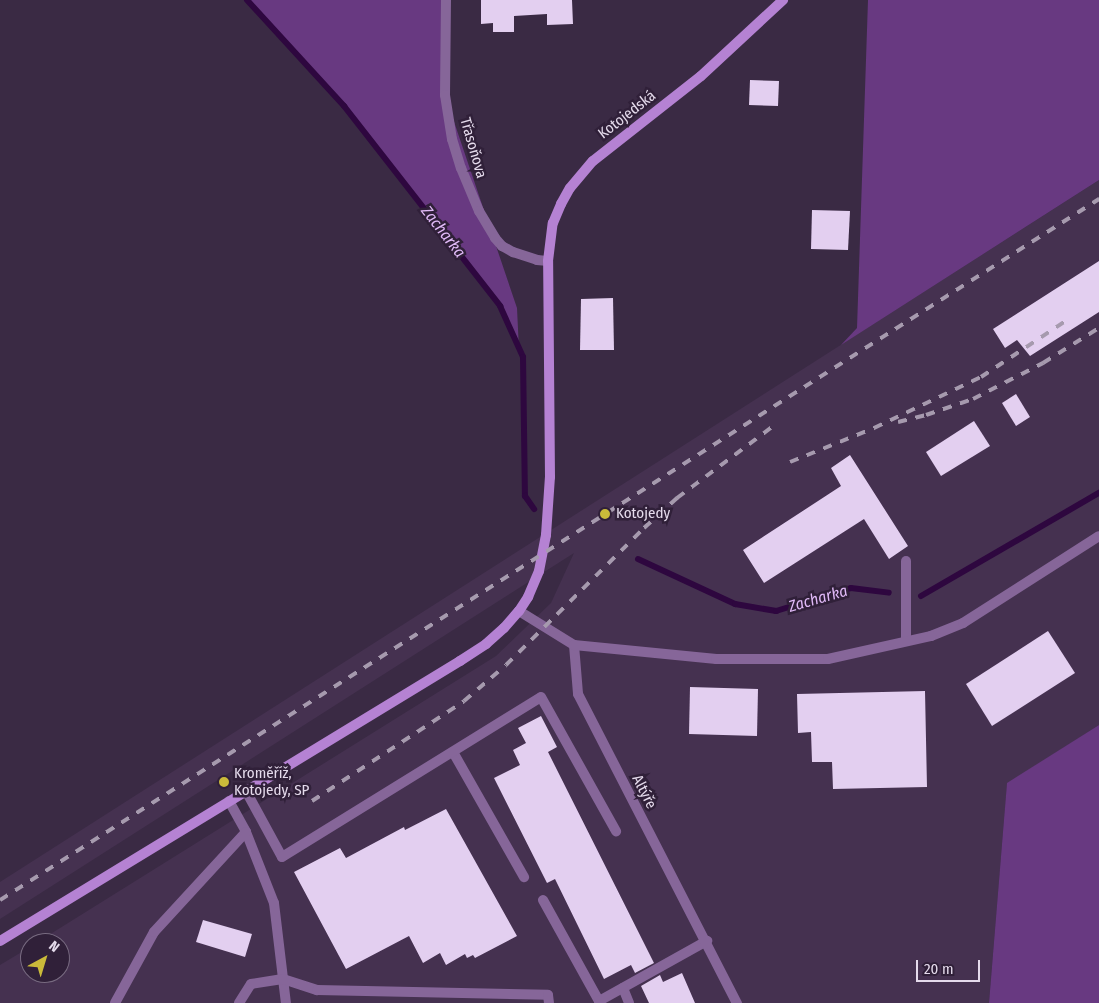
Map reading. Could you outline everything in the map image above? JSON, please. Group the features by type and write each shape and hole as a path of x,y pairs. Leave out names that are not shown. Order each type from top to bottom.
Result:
{"main road":[{"name":"Kotojedská","path":"0,941 460,661 492,639 519,610 534,585 541,562 549,502 548,262 558,210 580,174 611,146 700,76 784,0"}],"street":[{"name":"Třasoňova","path":"446,0 445,95 452,139 461,168 479,211 499,242 524,256 548,262"},
{"path":"519,610 574,645 716,660 828,659 906,640 931,636 963,622 1099,536"},
{"path":"906,561 906,640"},
{"name":"Altýře","path":"574,645 578,694 635,808 707,941 737,1003"},
{"path":"246,791 282,857 541,698 616,831"},
{"path":"453,752 524,877"},
{"path":"229,802 246,832 274,903 286,1003"},
{"path":"115,1003 154,932 246,832"},
{"path":"543,900 599,1002 707,941"},
{"path":"239,1003 251,984 283,979 316,990 548,995 549,1003"},
{"path":"623,988 630,1003"}],"shaded area":[{"path":"247,0 446,0 445,95 517,308 519,350 500,306 344,106"},
{"path":"868,0 1099,0 1099,180 841,345 857,328"},
{"path":"1099,180 1099,725 1007,784 989,1003 0,1003 0,965 20,953 20,983 70,983 70,933 52,933 496,656 551,603 574,553 0,919 0,882"},
{"path":"1099,725 1099,1003 989,1003 1007,783"}],"building":[{"path":"481,0 572,0 573,24 547,25 547,14 514,16 514,32 493,32 493,23 481,24"},
{"path":"750,80 779,81 778,106 749,105"},
{"path":"812,210 850,211 848,250 811,249"},
{"path":"1099,261 1099,312 1030,356 1017,340 1005,348 993,329"},
{"path":"613,298 614,350 580,350 581,299"},
{"path":"1016,394 1030,417 1016,426 1002,403"},
{"path":"974,421 990,446 941,476 926,452"},
{"path":"850,455 908,546 889,559 864,519 764,583 743,550 841,486 831,468"},
{"path":"1048,631 1075,673 992,726 966,684"},
{"path":"690,687 758,689 757,736 689,734"},
{"path":"925,691 927,787 833,789 832,762 812,762 811,732 798,733 797,694"},
{"path":"541,716 557,747 548,752 654,963 635,973 631,965 604,979 555,879 547,883 494,778 520,765 513,750 526,743 518,728"},
{"path":"446,809 517,936 475,958 473,955 467,958 465,954 446,965 440,953 423,963 409,936 346,969 294,872 340,848 346,858 404,827 405,830"},
{"path":"203,920 252,934 245,957 196,942"},
{"path":"682,973 695,1003 649,1003 641,986 660,975 663,982"}],"waterway":[{"name":"Zacharka","path":"247,0 344,106 500,306 523,357 525,496 534,509"},
{"name":"Zacharka","path":"921,596 1099,493"},
{"name":"Zacharka","path":"638,559 735,604 776,611 851,588 889,593"}],"railway":[{"path":"0,900 1099,199"},
{"path":"790,462 874,428 981,377 1070,318"},
{"path":"898,422 926,415 973,399 1043,363 1099,328"},
{"path":"312,801 464,701 506,665 644,528 677,498 776,424"}],"place":[{"name":"Kotojedy","path":"605,514"},
{"name":"Kroměříž, Kotojedy, SP","path":"224,782"}]}
